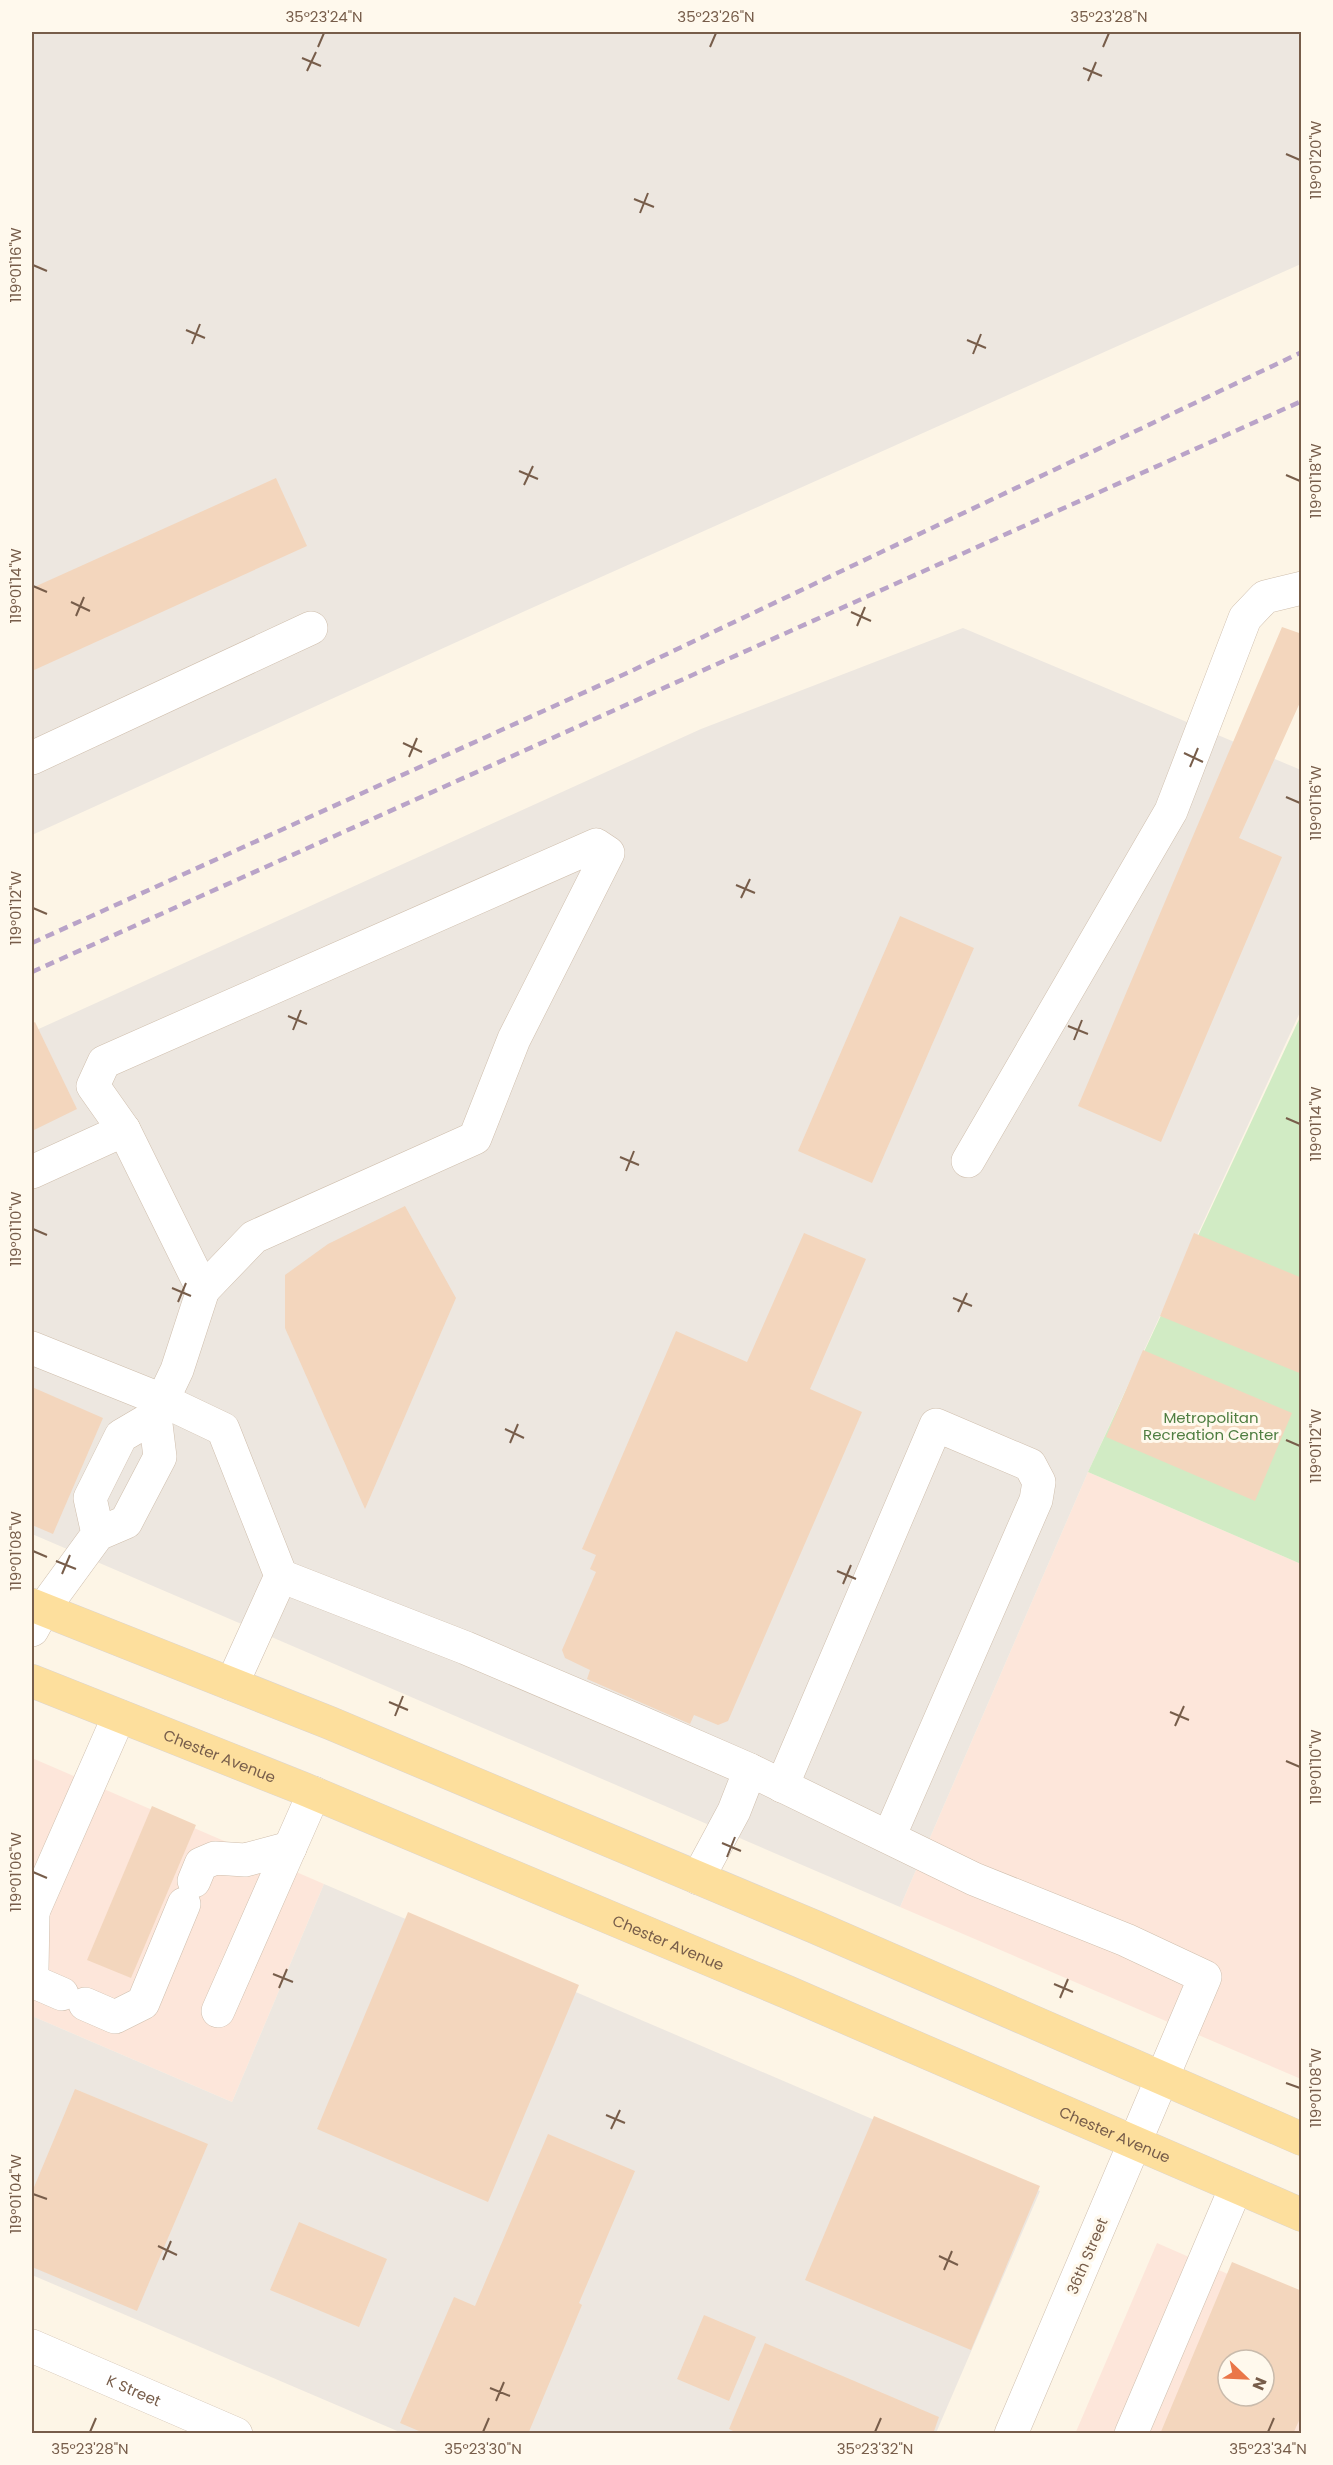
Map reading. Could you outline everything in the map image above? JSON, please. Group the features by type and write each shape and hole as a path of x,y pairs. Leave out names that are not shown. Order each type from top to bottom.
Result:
{"main road":[{"path":"36,1614 232,1684 330,1723 698,1878 1302,2139"},
{"name":"Chester Avenue","path":"32,1681 314,1793 787,1992 1302,2215"}],"street":[{"path":"968,1161 1171,811 1245,618 1265,597 1302,588"},
{"path":"32,758 311,628"},
{"path":"36,1614 98,1534 126,1522 160,1457 159,1408 177,1370 203,1290 254,1237 475,1138 514,1039 608,853 596,845 104,1062 93,1086 124,1130 203,1290"},
{"path":"32,1172 124,1130"},
{"path":"32,1348 159,1408 223,1429 281,1576 232,1684"},
{"path":"98,1534 90,1498 121,1436 159,1408"},
{"path":"281,1576 466,1648 750,1770 782,1786 889,1838 1036,1500 1039,1482 1030,1465 936,1425 782,1786"},
{"path":"32,1970 32,1915 120,1716"},
{"path":"698,1878 734,1811 750,1770"},
{"path":"218,2011 314,1793"},
{"name":"36th Street","path":"889,1838 974,1879 1126,1940 1205,1977 1015,2432"},
{"path":"32,1981 115,2017 142,2003 201,1864 214,1858 245,1860 290,1848"},
{"path":"1131,2433 1236,2187"},
{"name":"K Street","path":"32,2346 236,2433"}],"shaded area":[{"path":"32,32 1301,32 1301,264 525,611 32,835"},
{"path":"963,628 1301,770 1301,1010 1088,1472 900,1907 32,1534 32,1032 701,729"},
{"path":"1088,1472 1301,1564 1301,2079 900,1907"},
{"path":"32,1758 324,1884 232,2102 32,2016"},
{"path":"324,1884 1040,2191 936,2433 402,2433 32,2275 32,2016 232,2102"},
{"path":"1157,2243 1301,2306 1301,2433 1075,2434"}],"green space":[{"name":"Metropolitan Recreation Center","path":"1301,1015 1301,1564 1088,1472"}],"building":[{"path":"276,478 307,546 32,671 32,588"},
{"path":"1282,627 1302,634 1302,698 1239,838 1282,857 1161,1142 1078,1106"},
{"path":"900,916 974,948 872,1183 798,1151"},
{"path":"35,1022 77,1109 32,1131 32,1024"},
{"path":"405,1206 456,1298 365,1509 285,1328 285,1275 328,1244"},
{"path":"804,1233 866,1259 810,1389 862,1412 728,1721 718,1725 694,1715 690,1724 587,1679 590,1670 565,1658 562,1650 596,1572 590,1569 596,1555 582,1549 676,1331 747,1362"},
{"path":"1194,1233 1302,1278 1302,1374 1160,1316"},
{"path":"1143,1350 1292,1413 1255,1501 1106,1437"},
{"path":"32,1387 103,1418 53,1534 32,1525"},
{"path":"152,1806 196,1825 131,1978 87,1960"},
{"path":"408,1912 579,1985 488,2202 317,2129"},
{"path":"75,2089 208,2144 137,2311 32,2267 32,2192"},
{"path":"874,2116 1040,2186 971,2350 805,2280"},
{"path":"548,2134 635,2171 579,2303 582,2305 528,2434 426,2434 400,2423 454,2297 475,2306"},
{"path":"299,2222 387,2259 359,2327 270,2290"},
{"path":"1232,2262 1302,2291 1302,2414 1293,2434 1160,2434"},
{"path":"704,2315 756,2337 729,2401 677,2379"},
{"path":"765,2343 939,2417 933,2434 739,2434 729,2429"}],"railway":[{"path":"32,943 627,673 1302,352"},
{"path":"32,972 1302,401"}]}
